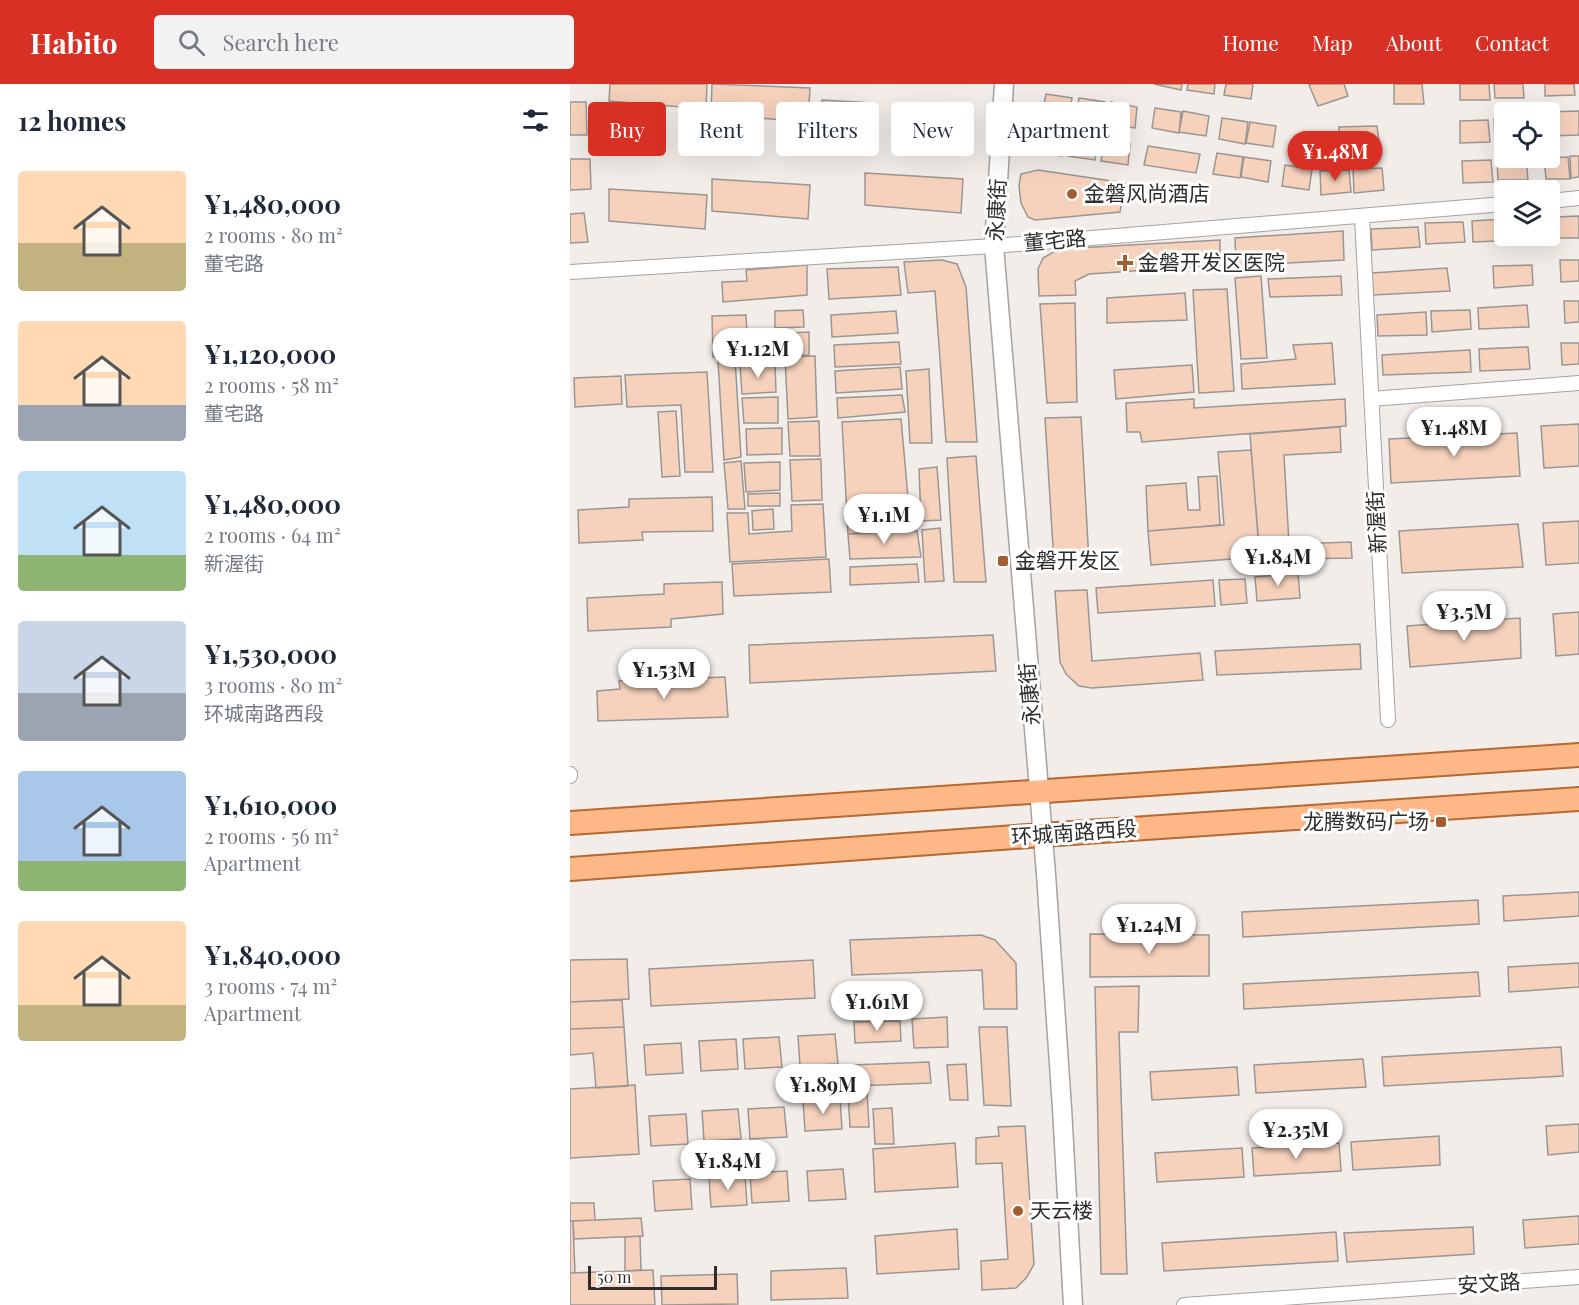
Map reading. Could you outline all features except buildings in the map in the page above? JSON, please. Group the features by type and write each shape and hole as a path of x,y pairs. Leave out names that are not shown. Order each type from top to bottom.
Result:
{"main road":[{"path":"570,823 1579,754"},
{"name":"环城南路西段","path":"570,869 1579,799"}],"street":[{"name":"永康街","path":"1004,84 994,246 1039,791 1061,1096 1073,1305"},
{"path":"1560,200 1579,198"},
{"name":"董宅路","path":"570,272 994,246 1494,205"},
{"name":"新渥街","path":"1362,217 1388,720"},
{"path":"1371,399 1579,383"},
{"name":"安文路","path":"1184,1305 1579,1277"}],"place":[{"name":"金磐风尚酒店","path":"1072,194"},
{"name":"金磐开发区医院","path":"1125,263"},
{"name":"金磐开发区","path":"1003,561"},
{"name":"龙腾数码广场","path":"1441,822"},
{"name":"天云楼","path":"1018,1211"}]}
